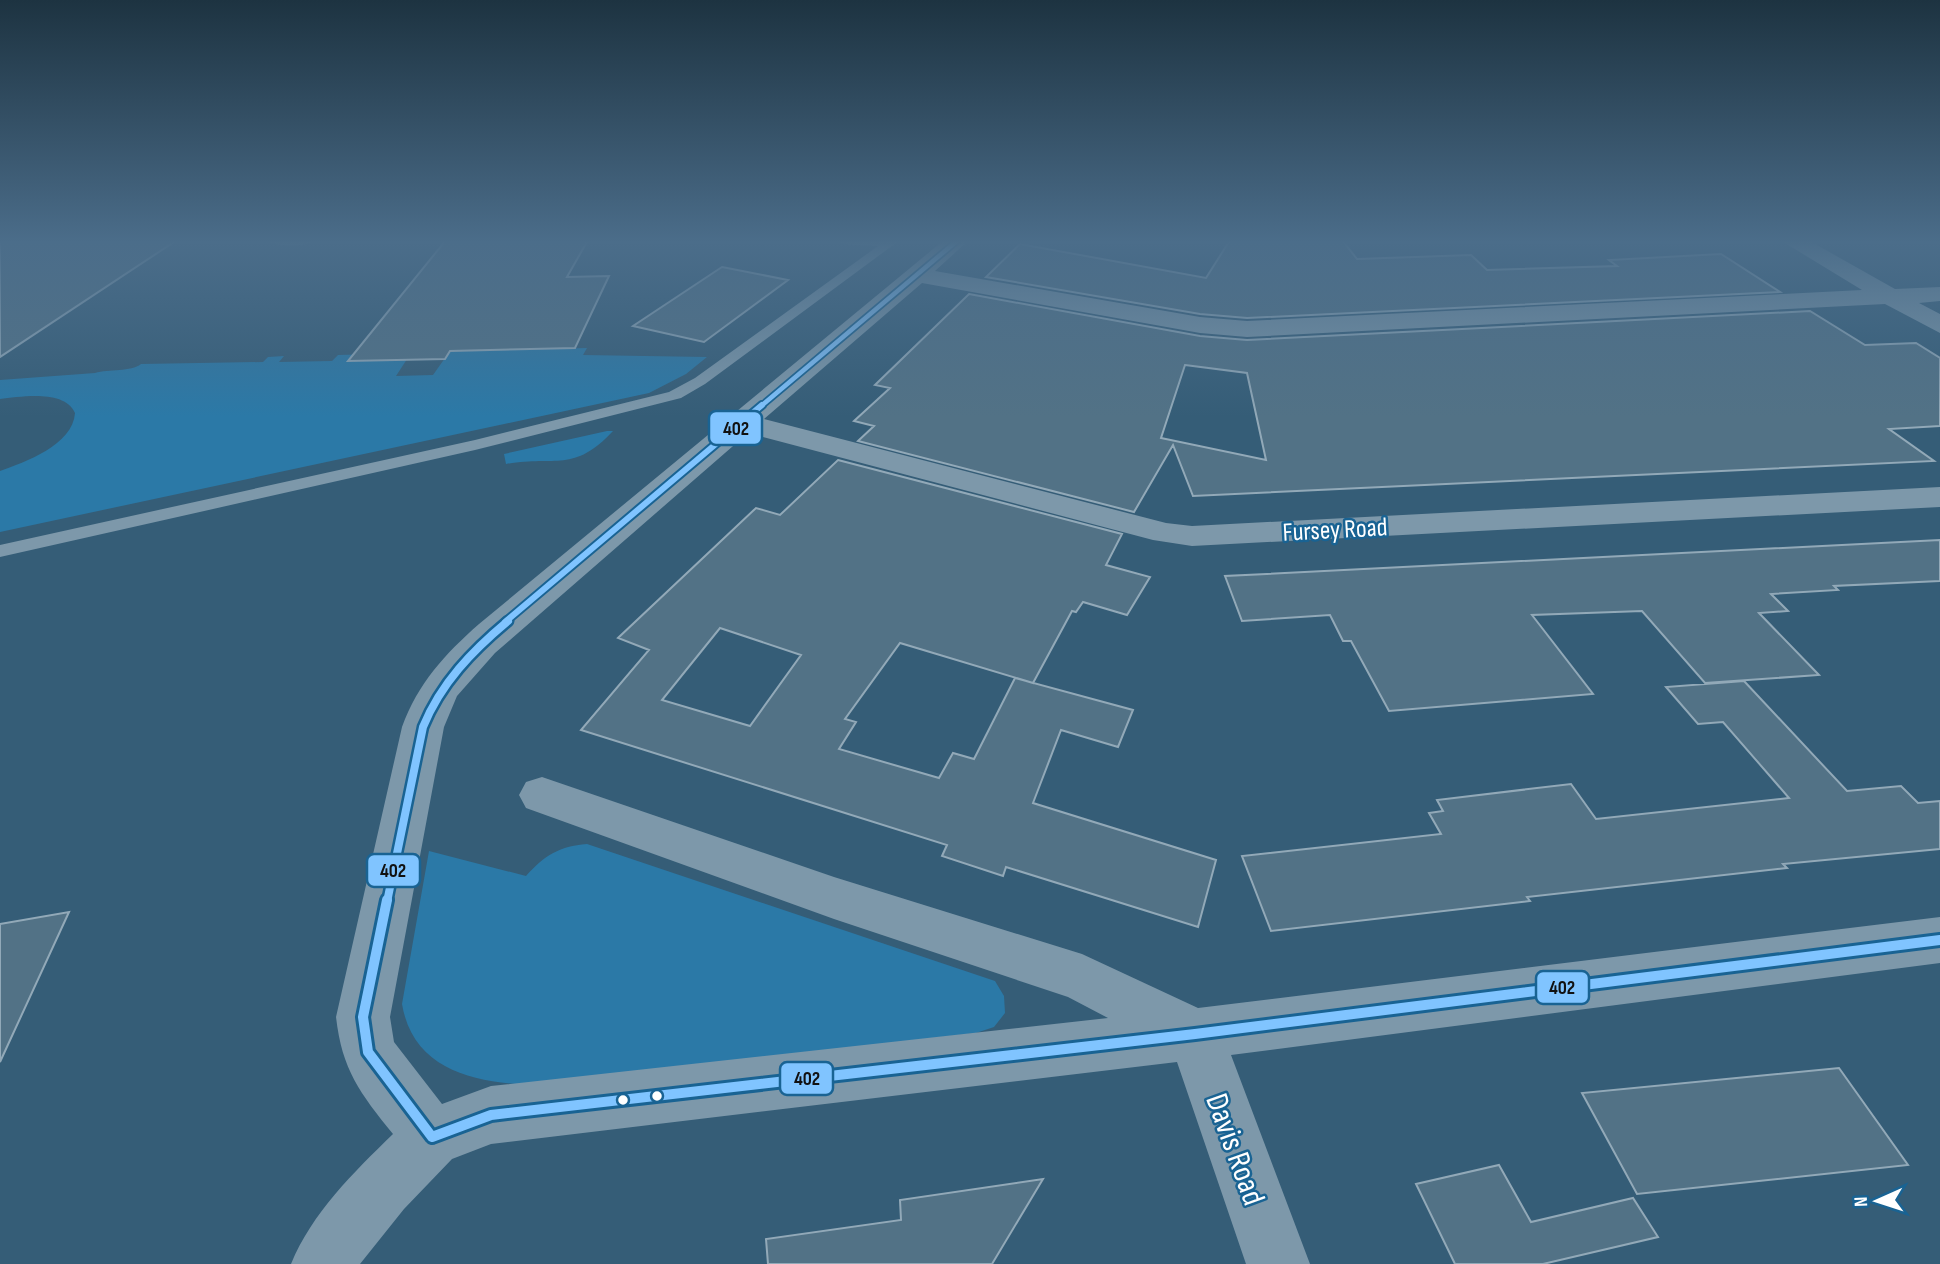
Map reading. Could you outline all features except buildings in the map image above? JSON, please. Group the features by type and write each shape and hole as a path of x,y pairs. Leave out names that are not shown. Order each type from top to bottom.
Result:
{"street":[{"path":"432,1137 396,1093 368,1052 363,1017 401,819 430,704 443,681 493,633 888,299"},
{"path":"1052,299 1200,325 1247,329 1852,299"},
{"path":"1895,299 1940,325"},
{"name":"Fursey Road","path":"743,423 1155,531 1192,536 1940,497"},
{"path":"542,795 834,898 1082,978 1195,1034"},
{"path":"323,1264 328,1253 383,1187 432,1137 491,1115 1195,1034 1940,940"},
{"name":"Davis Road","path":"1195,1034 1278,1264"}],"lane":[{"path":"0,551 475,445 675,395 700,381 813,299"}],"shaded area":[{"path":"587,348 583,355 707,357 686,374 649,393 0,532 0,471 34,457 57,443 72,424 75,413 62,400 52,397 0,399 0,380 95,373 132,368 141,364 263,362 268,357 284,356 279,362 332,361 338,355 411,353 396,376 433,375 450,351"},
{"path":"613,431 586,453 574,458 506,464 504,454"},
{"path":"587,844 995,981 1004,996 1005,1013 994,1027 976,1033 529,1085 487,1080 448,1068 418,1044 408,1026 402,1004 429,851 526,876 553,853"}],"transit line":[{"name":"402","path":"432,1137 368,1052 363,1017 423,727 436,699 461,664 493,633 888,299"},
{"name":"402","path":"432,1137 491,1115 1195,1034 1940,940"}]}
